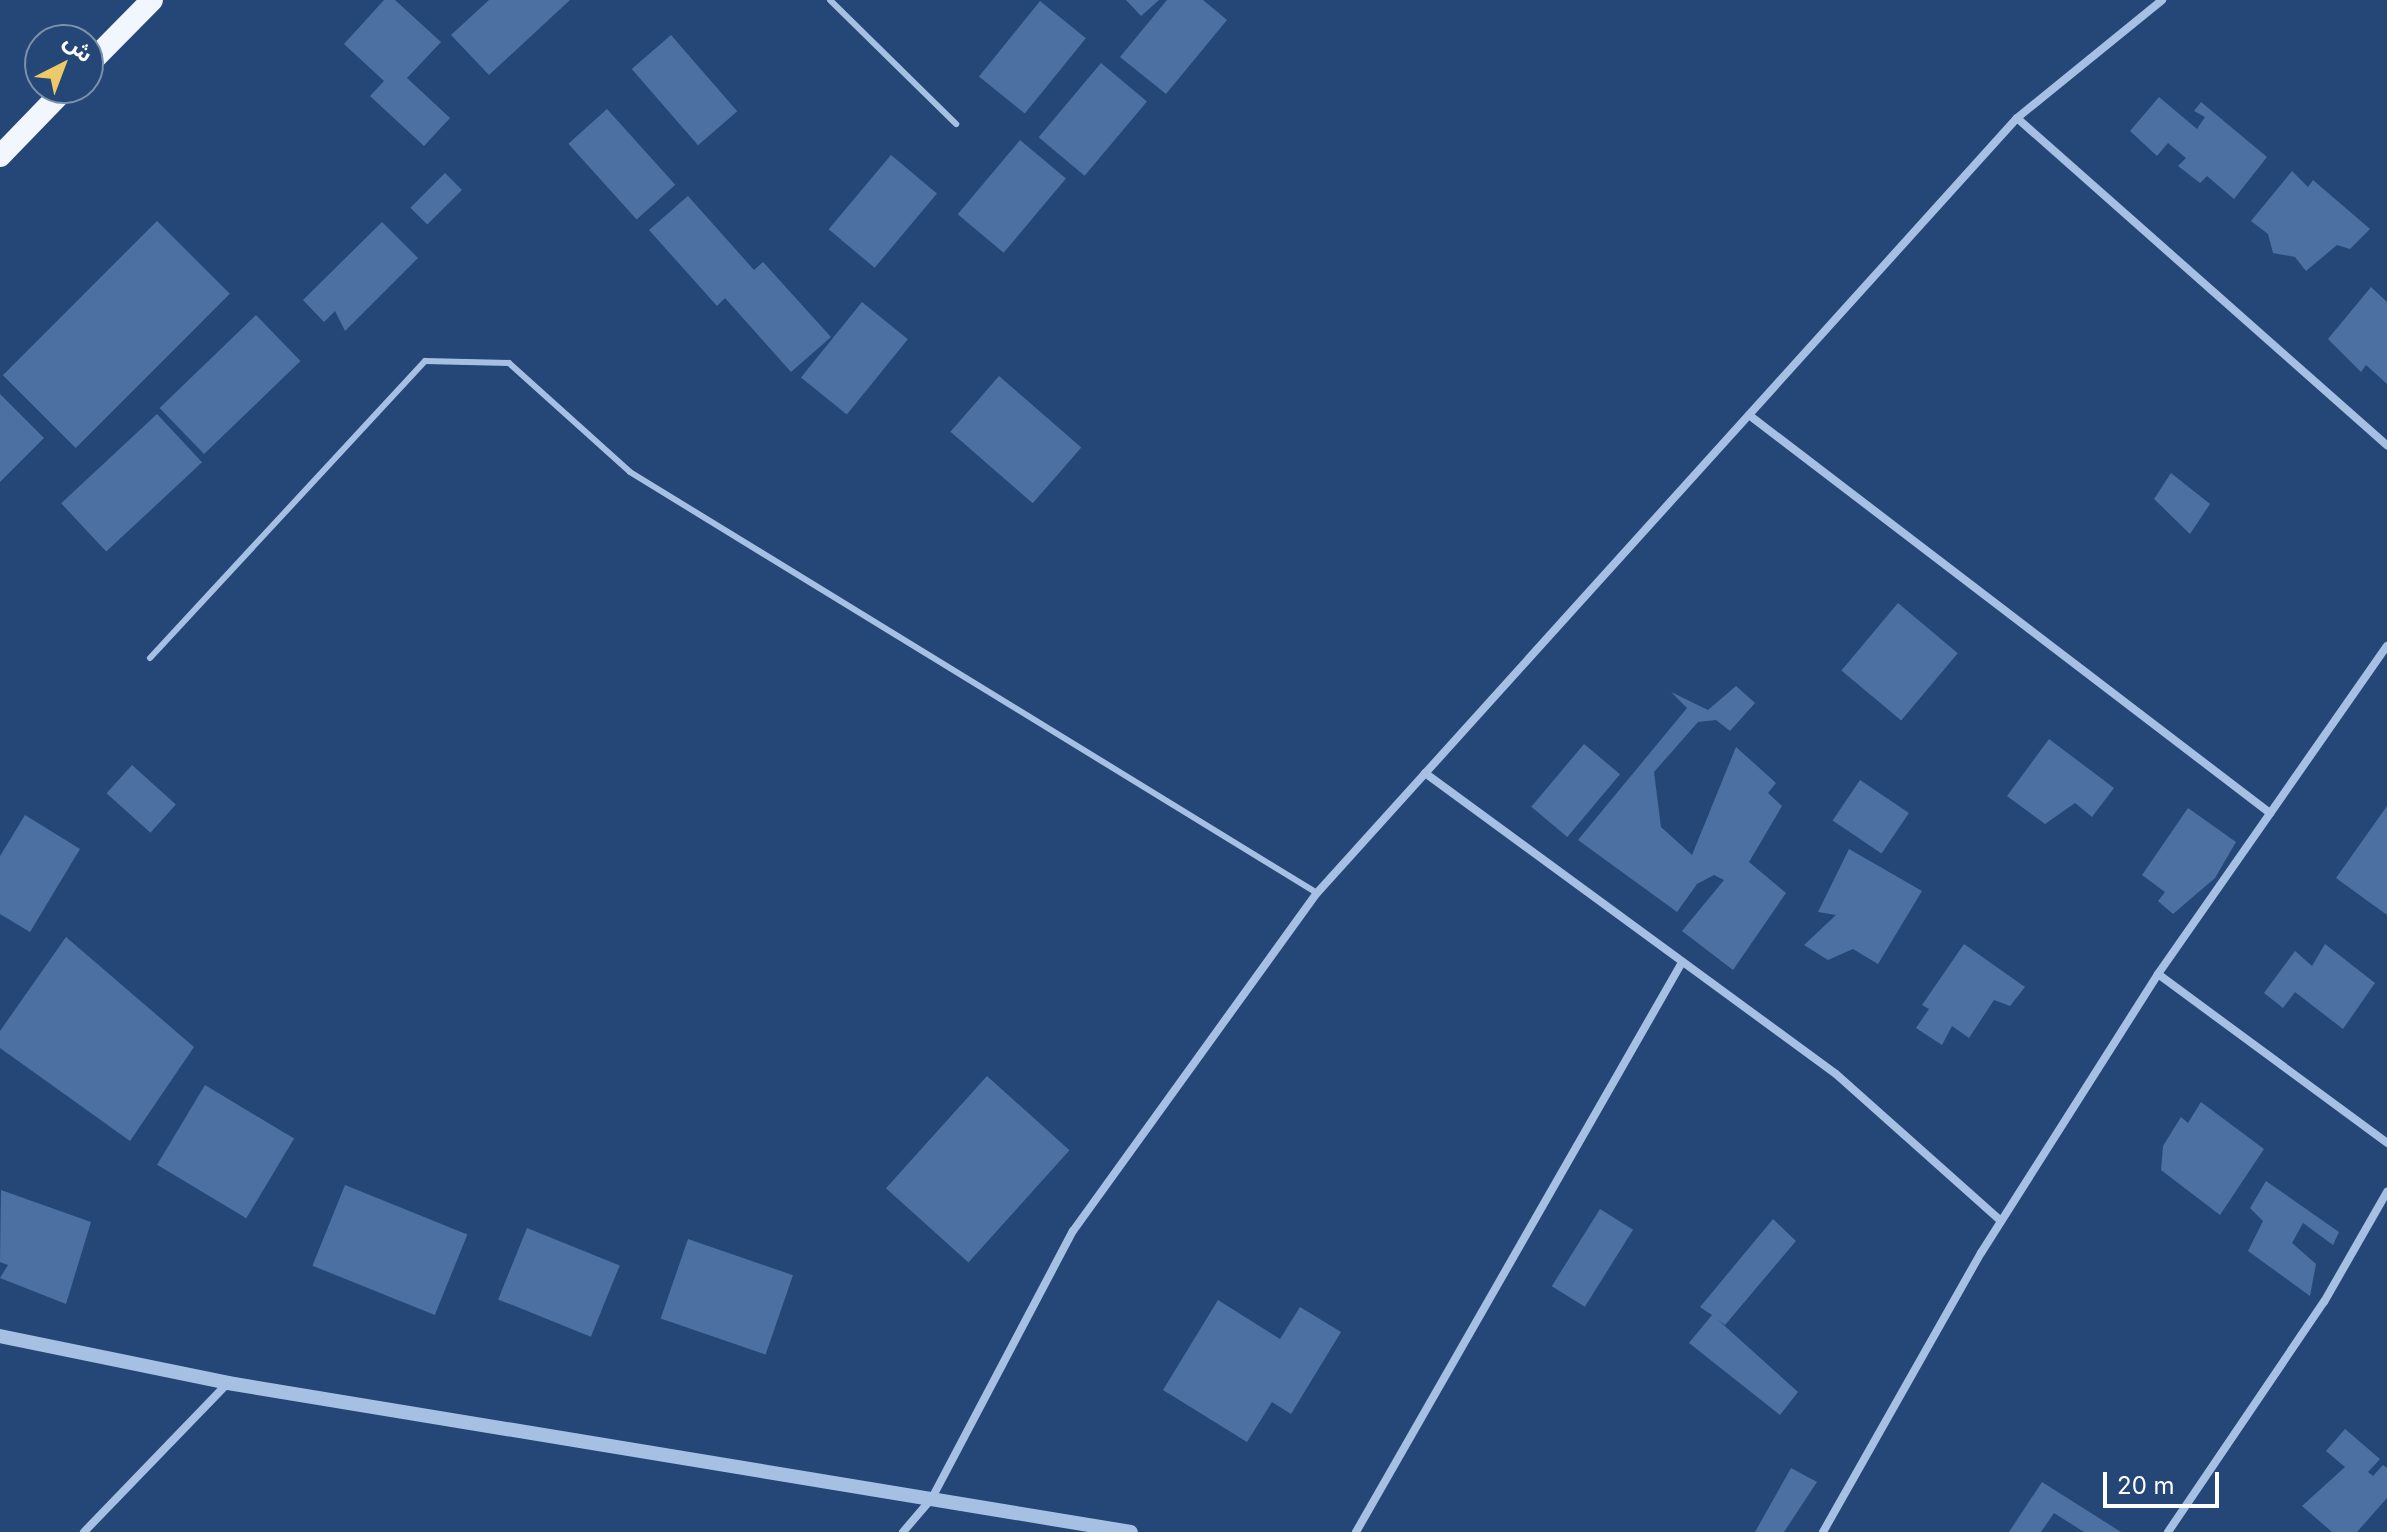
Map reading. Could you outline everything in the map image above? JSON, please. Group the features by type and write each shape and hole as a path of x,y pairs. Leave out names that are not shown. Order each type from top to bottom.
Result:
{"highway":[{"path":"104,49 152,0"},
{"path":"0,156 50,104"}],"street":[{"path":"903,1532 932,1498 1073,1231 1317,893 2017,118 2162,0"},
{"path":"2017,118 2387,445"},
{"path":"1749,415 2270,813"},
{"path":"1823,1532 2001,1221 2158,974 2387,646"},
{"path":"1425,773 1681,964 1836,1074 2001,1221"},
{"path":"1356,1532 1681,964"},
{"path":"2158,974 2387,1143"},
{"path":"2168,1532 2324,1302 2387,1192"},
{"path":"0,1336 228,1383 1131,1532"},
{"path":"84,1532 228,1383"}],"lane":[{"path":"830,0 956,124"},
{"path":"150,658 425,361 509,363 630,472 1317,893"}],"building":[{"path":"384,0 395,0 441,42 407,78 450,118 424,146 370,96 384,81 344,44"},
{"path":"489,0 570,0 489,75 451,35"},
{"path":"1126,0 1159,0 1141,16"},
{"path":"1167,0 1203,0 1227,20 1166,94 1120,57"},
{"path":"1040,1 1086,38 1025,114 979,76"},
{"path":"671,35 737,111 698,145 632,69"},
{"path":"1101,63 1147,102 1085,176 1039,137"},
{"path":"2159,97 2197,129 2205,117 2194,111 2201,102 2267,157 2234,199 2207,176 2200,183 2178,166 2186,158 2168,143 2157,156 2130,131"},
{"path":"607,109 675,185 637,220 568,144"},
{"path":"1020,140 1066,179 1004,253 958,214"},
{"path":"891,155 937,194 875,268 829,229"},
{"path":"2292,171 2308,187 2313,180 2370,229 2350,249 2337,245 2306,271 2295,257 2273,253 2268,234 2251,221"},
{"path":"445,173 462,190 427,225 410,208"},
{"path":"688,196 754,270 763,262 831,337 791,372 725,298 717,306 649,230"},
{"path":"157,221 230,294 76,448 3,375"},
{"path":"382,222 418,258 345,331 335,311 324,322 303,300"},
{"path":"2371,287 2387,302 2387,384 2366,365 2361,372 2328,339"},
{"path":"862,302 908,339 847,415 801,377"},
{"path":"256,315 300,361 204,454 160,408"},
{"path":"999,376 1081,448 1033,503 950,432"},
{"path":"0,394 44,438 0,482"},
{"path":"157,414 202,462 106,552 61,503"},
{"path":"2171,473 2210,504 2190,534 2154,499"},
{"path":"1898,603 1958,653 1901,721 1841,670"},
{"path":"1736,686 1755,703 1730,731 1716,720 1698,722 1654,772 1661,827 1692,855 1736,747 1776,783 1768,793 1782,806 1749,862 1786,893 1733,970 1682,931 1724,880 1714,875 1697,884 1677,912 1578,840 1687,708 1671,692 1708,710"},
{"path":"2049,739 2114,788 2092,817 2075,803 2045,824 2007,796"},
{"path":"1584,744 1620,774 1567,837 1531,807"},
{"path":"132,765 176,804 150,833 107,793"},
{"path":"1860,780 1909,813 1882,854 1833,821"},
{"path":"2387,806 2387,915 2336,878"},
{"path":"2188,808 2236,842 2215,878 2173,914 2158,901 2165,892 2142,875"},
{"path":"25,815 80,849 30,932 0,914 0,856"},
{"path":"1849,849 1922,891 1878,964 1853,949 1828,960 1804,945 1836,915 1818,912"},
{"path":"66,937 194,1047 130,1141 0,1048 0,1031"},
{"path":"1964,944 2025,987 2010,1006 1994,1000 1969,1038 1952,1026 1942,1045 1916,1028 1929,1009 1922,1005"},
{"path":"2325,944 2375,983 2343,1029 2295,992 2283,1008 2264,993 2295,951 2312,966"},
{"path":"987,1076 1069,1150 968,1262 886,1188"},
{"path":"205,1085 294,1139 246,1218 157,1165"},
{"path":"2201,1102 2264,1149 2220,1215 2161,1170 2163,1146 2181,1117 2188,1123"},
{"path":"2266,1181 2339,1232 2333,1245 2303,1223 2292,1243 2316,1264 2310,1296 2248,1251 2263,1221 2250,1208"},
{"path":"345,1185 467,1234 435,1315 312,1266"},
{"path":"1,1190 91,1222 66,1304 0,1278 8,1265 0,1262"},
{"path":"1600,1209 1633,1230 1585,1307 1552,1286"},
{"path":"1773,1219 1796,1241 1725,1325 1717,1319 1798,1392 1780,1415 1689,1343 1712,1315 1700,1307"},
{"path":"527,1228 620,1265 591,1337 498,1299"},
{"path":"688,1239 793,1275 766,1355 661,1318"},
{"path":"1218,1300 1280,1339 1300,1307 1341,1332 1291,1414 1272,1402 1247,1442 1163,1390"},
{"path":"2345,1429 2380,1459 2368,1472 2373,1476 2383,1465 2387,1468 2387,1498 2357,1532 2332,1532 2302,1506 2345,1467 2326,1451"},
{"path":"1791,1468 1817,1482 1784,1532 1755,1532"},
{"path":"2042,1482 2121,1532 2084,1532 2054,1513 2041,1532 2009,1532"}]}
